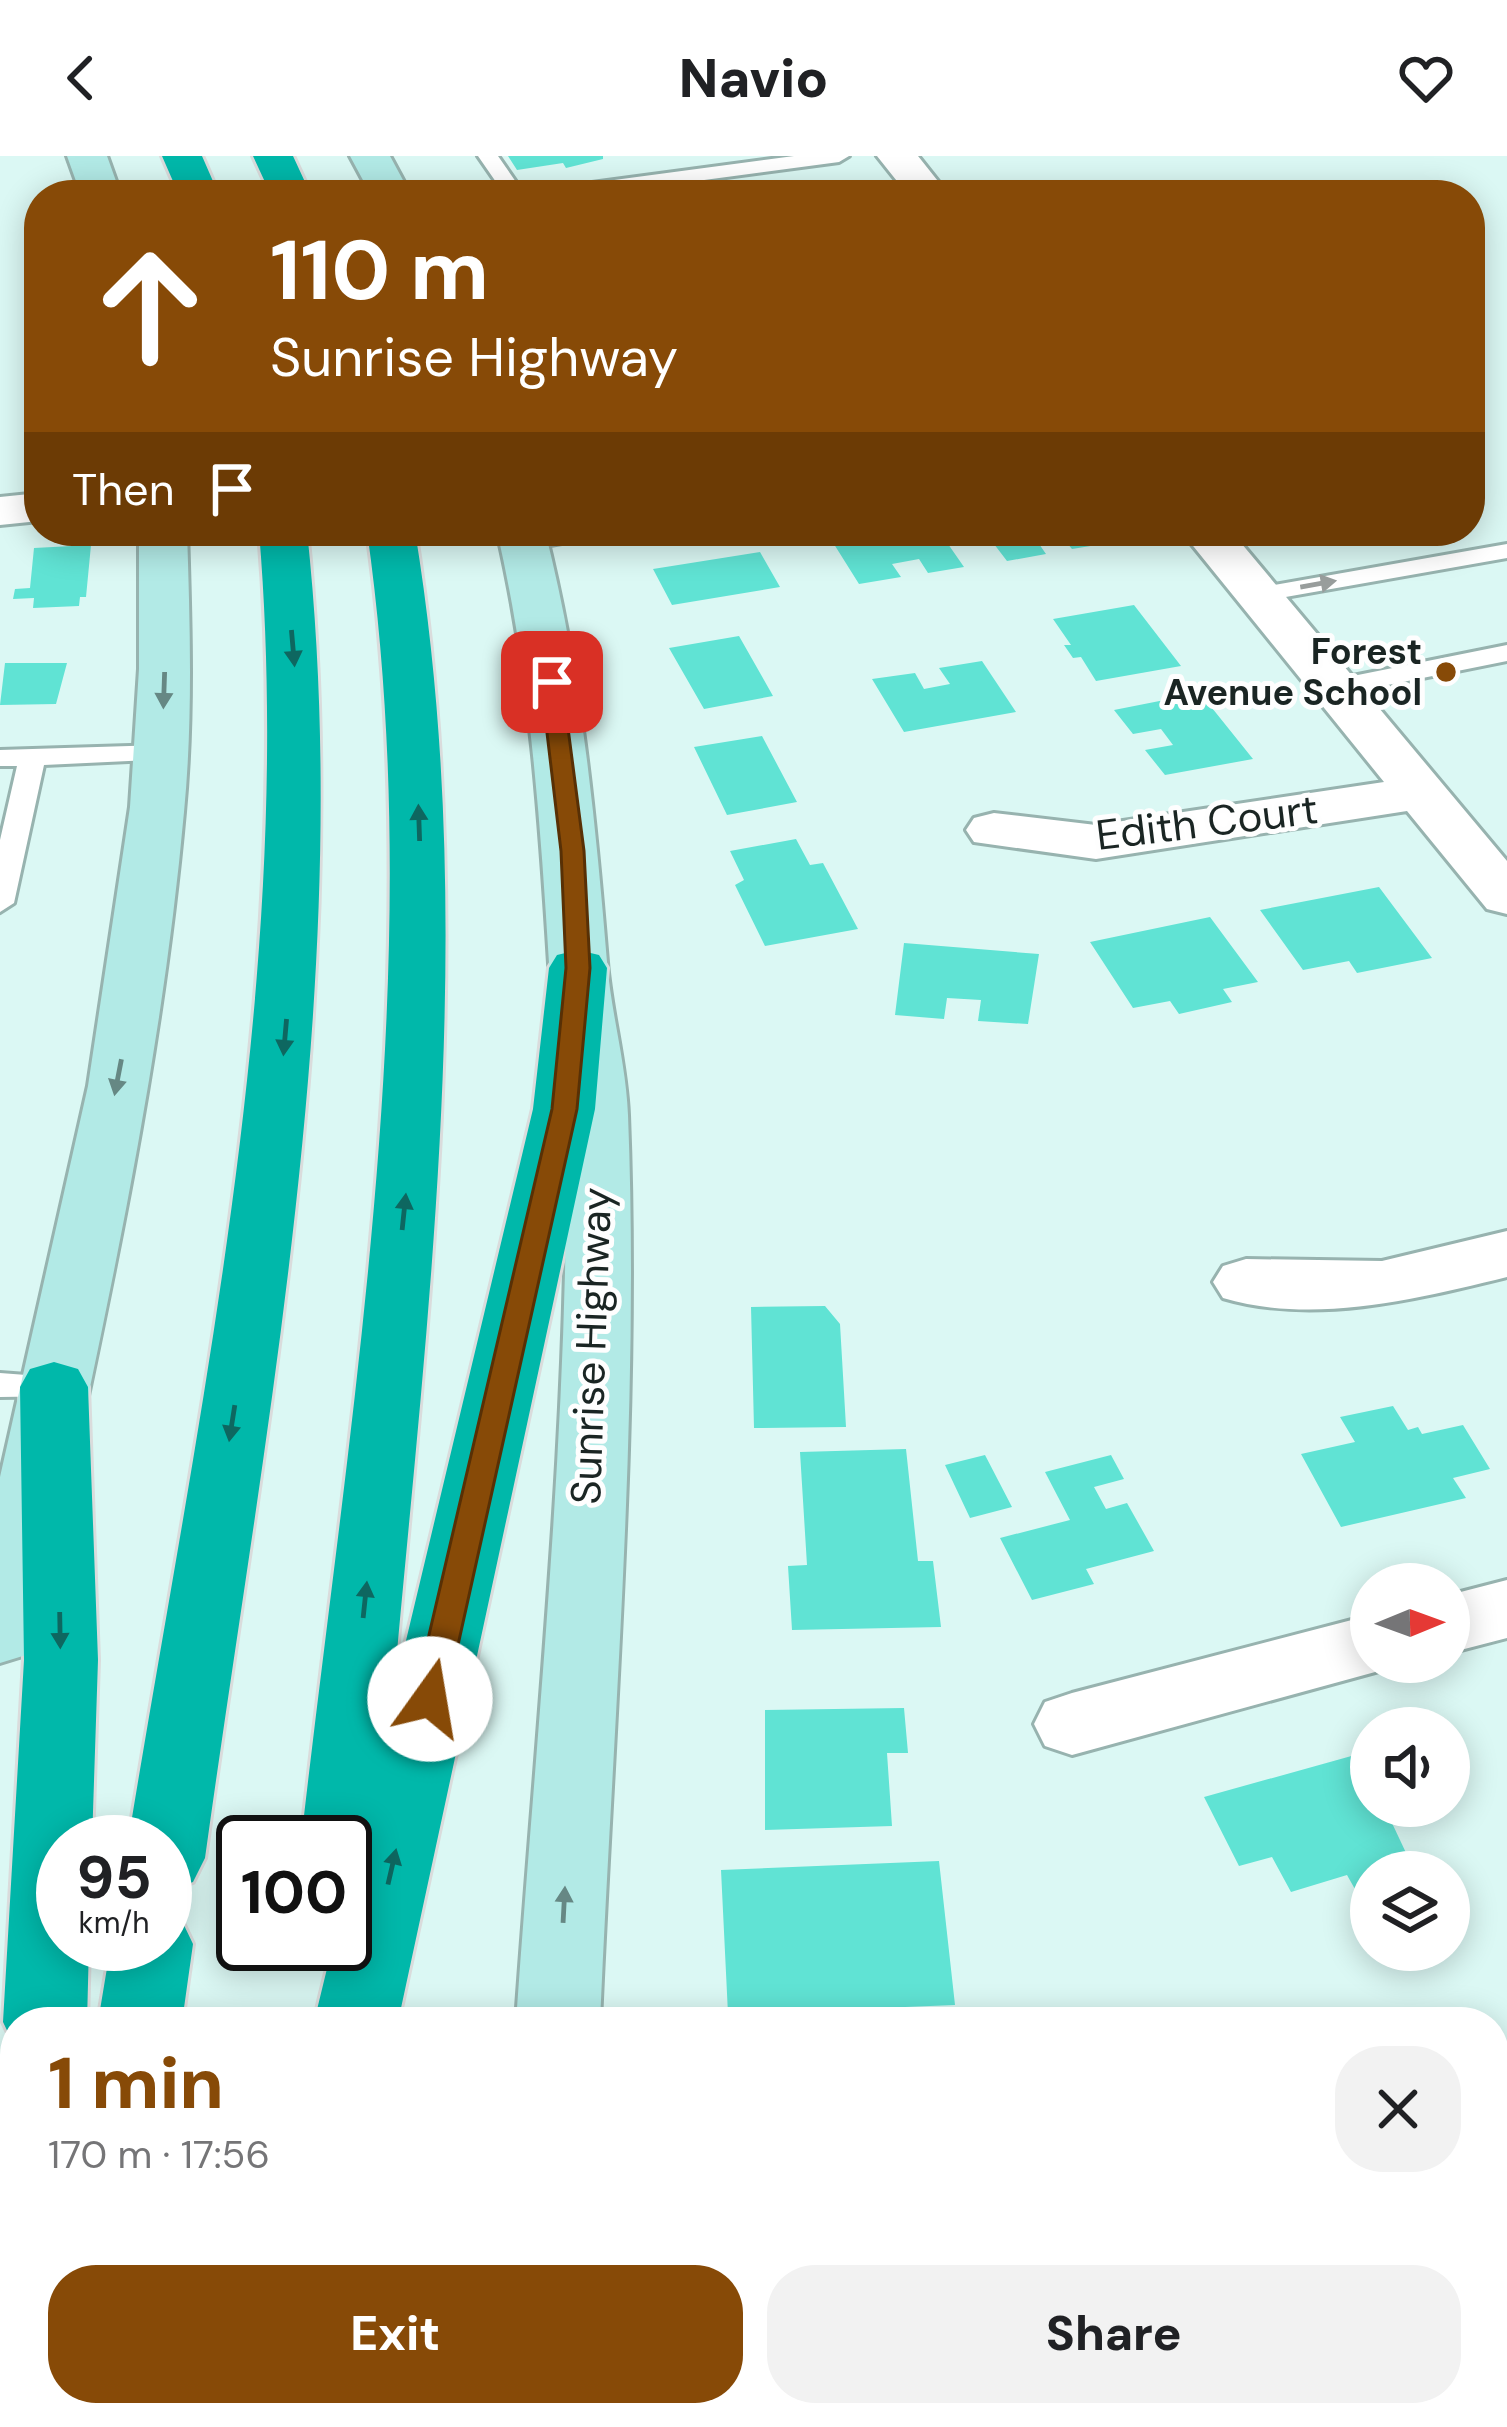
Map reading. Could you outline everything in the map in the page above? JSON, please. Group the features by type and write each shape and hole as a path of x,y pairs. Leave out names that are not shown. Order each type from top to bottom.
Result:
{"highway":[{"path":"172,1815 264,1211 286,1030 297,783 295,672 284,546"},
{"path":"343,1815 415,1082 420,831 407,646 394,546"},
{"path":"359,2007 560,1130 578,968"},
{"path":"27,1386 61,1660 46,2007"},
{"path":"142,2007 148,1971"},
{"path":"324,2007 327,1971"}],"main road":[{"path":"0,1634 27,1386 129,1018 162,752 163,546"},
{"name":"Sunrise Highway","path":"535,546 597,1108 597,1216 559,2007"}],"street":[{"path":"897,156 917,180"},
{"path":"1217,546 1507,897"},
{"name":"Edith Court","path":"994,830 1096,842 1419,793"},
{"path":"1246,1282 1382,1283 1507,1254"},
{"path":"1470,1619 1507,1609"},
{"path":"1072,1724 1350,1651"}],"lane":[{"path":"647,180 839,156"},
{"path":"1257,595 1507,551"},
{"path":"1333,688 1507,653"},
{"path":"0,758 162,752"},
{"path":"0,903 32,758"}],"building":[{"path":"508,156 603,159 566,168 563,163 517,170"},
{"path":"91,546 86,597 80,597 79,606 33,608 34,598 13,599 15,589 30,588 34,548"},
{"path":"835,546 949,546 964,567 928,573 919,559 892,564 901,577 859,584"},
{"path":"996,546 1040,546 1046,554 1007,561"},
{"path":"760,552 780,587 672,605 653,569"},
{"path":"1134,605 1181,666 1096,681 1081,657 1073,658 1064,645 1071,645 1053,619"},
{"path":"739,636 773,696 704,709 669,648"},
{"path":"982,661 1016,712 904,732 872,679 915,673 924,689 950,684 939,668"},
{"path":"5,663 67,663 56,704 0,705"},
{"path":"1200,693 1253,759 1165,775 1145,750 1173,745 1161,729 1133,734 1114,710"},
{"path":"762,736 797,802 727,815 694,747"},
{"path":"796,839 810,865 823,863 858,929 765,946 735,885 744,880 730,851"},
{"path":"1379,887 1432,958 1357,973 1349,961 1303,970 1260,910"},
{"path":"1210,917 1258,982 1223,989 1232,1002 1179,1014 1170,1001 1133,1008 1090,942"},
{"path":"904,943 1039,954 1028,1024 978,1021 981,1000 947,998 944,1019 895,1015"},
{"path":"825,1306 840,1324 846,1427 754,1428 751,1307"},
{"path":"1393,1406 1408,1430 1418,1427 1422,1434 1463,1425 1490,1469 1453,1478 1466,1498 1341,1527 1301,1454 1355,1442 1340,1417"},
{"path":"906,1449 918,1561 933,1561 941,1627 792,1630 788,1566 807,1565 800,1452"},
{"path":"985,1455 1012,1507 970,1518 945,1465"},
{"path":"1111,1455 1124,1479 1094,1487 1106,1509 1127,1503 1154,1551 1086,1569 1094,1584 1032,1600 1000,1538 1070,1520 1045,1472"},
{"path":"904,1708 908,1753 887,1753 892,1826 765,1830 765,1710"},
{"path":"1350,1756 1350,1827 1394,1827 1405,1851 1350,1851 1350,1880 1347,1875 1291,1892 1272,1857 1239,1866 1204,1797"},
{"path":"939,1861 955,2005 728,2007 721,1870"}],"place":[{"name":"Forest Avenue School","path":"1446,672"}],"route":[{"path":"430,1699 564,1109 578,968 572,851 552,682"}]}
